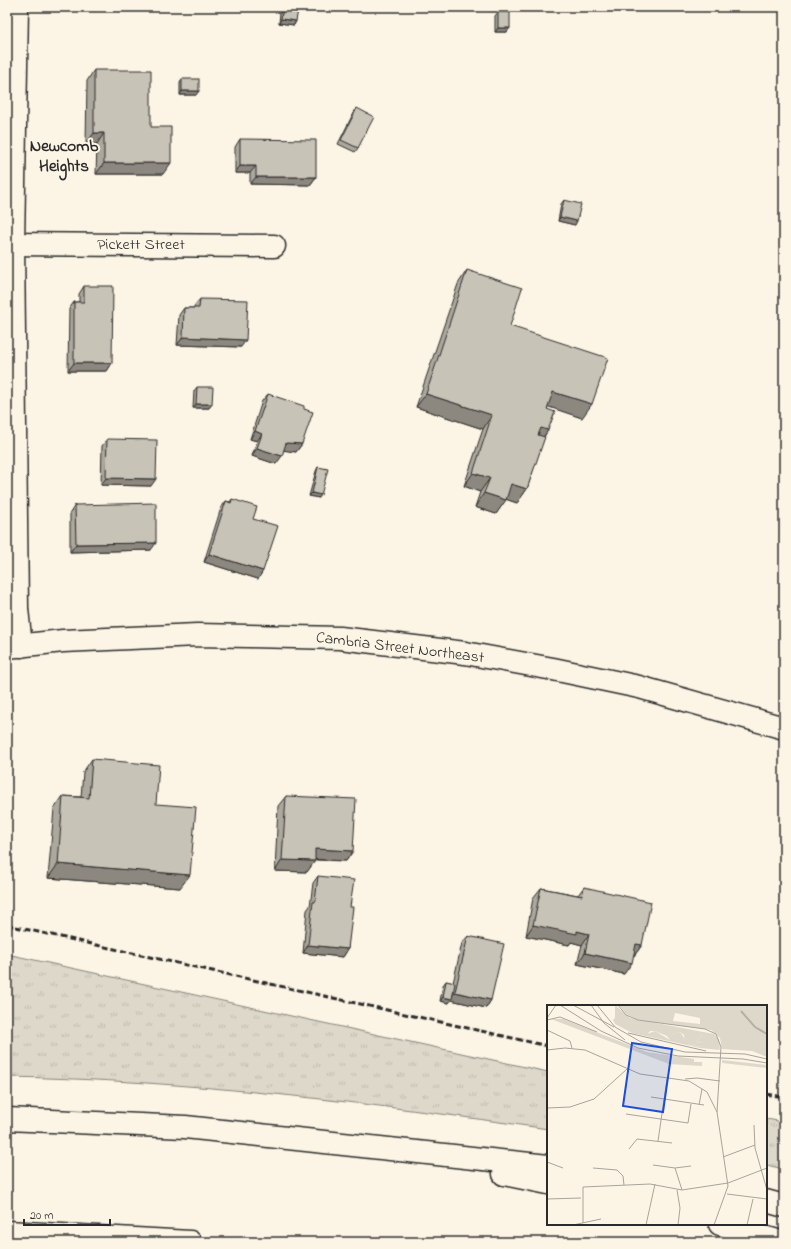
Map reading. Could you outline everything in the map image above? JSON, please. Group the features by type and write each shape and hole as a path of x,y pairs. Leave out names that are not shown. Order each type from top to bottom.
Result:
{"main road":[{"path":"14,647 17,609 10,244 18,7"},
{"name":"Pickett Street","path":"10,244 274,246"},
{"name":"Cambria Street Northeast","path":"14,647 128,637 197,634 340,638 403,645 509,661 638,687 784,728"},
{"path":"7,1119 185,1127 394,1151 547,1166"},
{"path":"394,1151 547,1183"},
{"path":"767,1201 784,1206"},
{"path":"723,1225 781,1242"},
{"path":"7,1232 190,1242"}],"green space":[{"path":"7,954 547,1072 547,1129 413,1110 278,1094 143,1083 7,1077"},
{"path":"767,1119 784,1122 784,1169 767,1165"}],"building":[{"path":"283,8 298,10 296,21 281,19"},
{"path":"498,12 510,12 510,28 498,28"},
{"path":"94,70 151,70 151,127 171,127 171,163 104,163 104,133 94,133"},
{"path":"182,79 199,79 199,91 182,91"},
{"path":"357,108 374,117 358,148 341,140"},
{"path":"240,139 316,140 316,177 256,177 256,166 240,166"},
{"path":"564,200 581,204 577,221 560,217"},
{"path":"467,270 522,288 510,326 608,358 592,404 553,392 547,409 555,412 548,430 541,428 538,435 545,437 527,489 511,484 506,500 484,493 490,478 473,473 492,415 426,394"},
{"path":"84,286 113,286 112,363 74,363 74,302 84,302"},
{"path":"200,299 248,300 246,340 183,337 184,308 199,308"},
{"path":"197,387 213,387 212,404 196,404"},
{"path":"268,394 304,406 304,409 313,412 302,444 286,443 282,456 257,448 262,434 255,431"},
{"path":"107,439 157,440 156,479 106,478"},
{"path":"318,467 328,469 321,495 312,493"},
{"path":"232,499 257,507 253,519 278,526 263,571 209,554 226,501 231,503"},
{"path":"156,503 156,543 76,544 75,505"},
{"path":"92,759 159,765 156,804 196,807 190,875 58,864 63,796 89,798"},
{"path":"286,796 356,799 353,851 315,849 315,861 282,860"},
{"path":"318,876 354,880 350,907 353,907 348,949 308,945 313,902 315,902"},
{"path":"584,887 651,902 642,945 636,944 632,963 585,953 589,934 577,931 577,934 533,925 541,888 582,896"},
{"path":"468,936 504,944 491,1000 455,992"},
{"path":"446,981 455,983 452,999 443,997"}],"railway":[{"path":"7,925 547,1046"},
{"path":"767,1094 784,1097"}],"district":[{"name":"Newcomb Heights","path":"64,156"}]}
